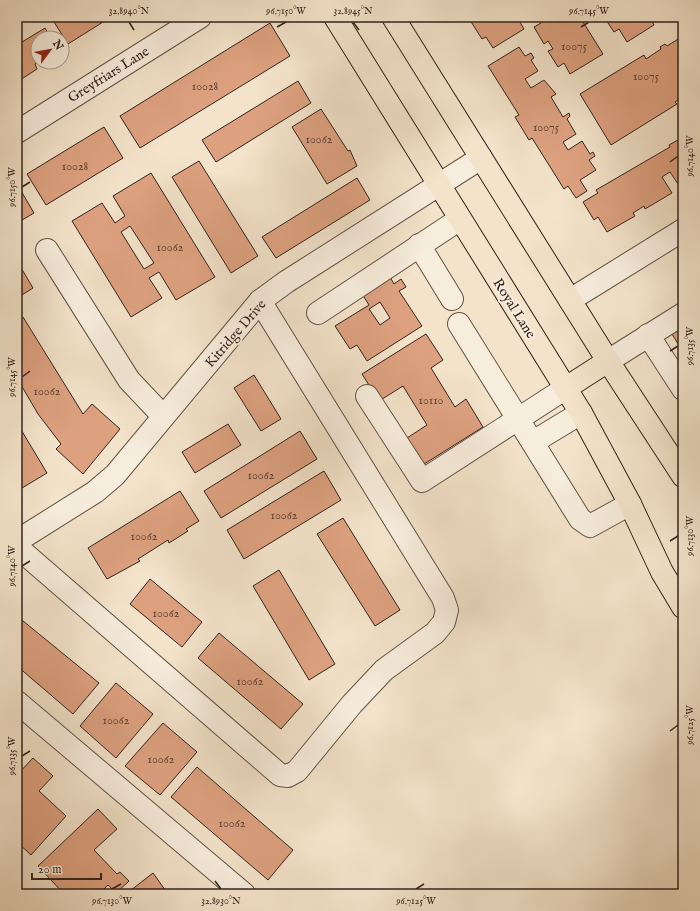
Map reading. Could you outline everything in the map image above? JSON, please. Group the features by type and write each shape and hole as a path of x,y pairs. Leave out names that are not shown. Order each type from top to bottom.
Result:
{"main road":[{"name":"Royal Lane","path":"335,17 581,412 630,504 659,566 683,607"},
{"path":"393,17 608,361 683,476"},
{"path":"566,388 608,361"}],"lane":[{"name":"Greyfriars Lane","path":"17,132 200,17"},
{"name":"Kitridge Drive","path":"17,540 104,486 115,475 260,301 286,282 481,158"},
{"path":"318,313 460,219"},
{"path":"570,300 683,230"},
{"path":"419,245 452,299"},
{"path":"48,250 129,380 163,416"},
{"path":"17,547 280,775 288,776 297,771 352,704 384,670 435,633 444,622 447,610 443,598 260,301"},
{"path":"608,361 683,314"},
{"path":"459,324 580,519 590,526 630,504"},
{"path":"648,335 683,389"},
{"path":"367,396 422,481 491,438 518,417 566,388"},
{"path":"533,442 581,412"},
{"path":"17,702 244,894"}],"building":[{"path":"61,17 111,17 70,43 70,30 59,30 54,22"},
{"path":"468,17 517,17 524,29 493,48 486,37 482,39"},
{"path":"537,17 580,17 603,54 570,74 564,63 558,67 548,51 553,49 548,41 544,44 534,27 541,23"},
{"path":"604,17 650,17 654,25 627,42 619,29 614,32"},
{"path":"270,23 290,56 140,148 120,116"},
{"path":"17,35 22,42 30,37 30,70 35,70 17,82"},
{"path":"683,36 683,97 675,102 677,104 611,145 580,94 644,55 646,59 661,49 660,47 665,44 667,46"},
{"path":"519,47 525,56 531,53 534,58 531,60 538,71 525,79 531,88 544,80 556,94 551,97 563,117 569,113 570,116 567,119 576,134 563,142 568,150 582,141 590,154 593,152 595,156 589,160 596,170 580,180 587,191 576,198 568,186 564,189 532,138 529,140 515,117 519,115 488,66"},
{"path":"298,81 311,103 216,162 202,140"},
{"path":"321,109 348,151 350,150 357,166 327,184 292,127"},
{"path":"104,127 123,158 46,205 27,174"},
{"path":"683,137 683,186 680,187 670,172 662,177 672,193 645,209 644,206 633,213 635,216 607,232 598,217 594,220 583,202 598,193 596,190 670,147 669,145"},
{"path":"199,161 258,256 231,273 172,177"},
{"path":"151,173 215,277 176,300 159,272 149,278 162,298 131,317 72,221 102,203 115,223 125,216 113,196","holes":["130,226 154,263 144,269 121,232"]},
{"path":"357,178 370,200 276,258 262,237"},
{"path":"17,184 34,213 17,223"},
{"path":"17,261 33,288 17,298"},
{"path":"390,277 394,284 401,279 406,287 399,291 422,326 367,361 357,345 350,349 335,326 369,305 362,294","holes":["380,302 390,318 380,325 369,309"]},
{"path":"23,317 83,414 92,404 120,429 83,474 56,449 61,444 38,414 17,378 17,320"},
{"path":"683,327 683,352 672,334"},
{"path":"426,334 443,360 431,368 455,407 466,399 483,427 421,466 404,440 427,425 403,386 379,401 362,374"},
{"path":"254,375 281,419 261,431 234,388"},
{"path":"17,423 47,473 17,491"},
{"path":"228,424 241,445 195,473 182,452"},
{"path":"300,431 317,459 221,518 204,491"},
{"path":"324,471 341,500 244,559 227,530"},
{"path":"180,491 199,521 186,529 188,531 169,543 168,540 138,559 140,561 107,579 88,548"},
{"path":"343,518 400,610 375,626 317,534"},
{"path":"279,570 335,664 309,680 253,586"},
{"path":"150,579 202,622 182,647 130,604"},
{"path":"17,616 99,683 73,714 17,666"},
{"path":"219,633 303,704 281,729 198,658"},
{"path":"116,683 153,714 116,758 80,726"},
{"path":"163,723 197,752 160,795 125,766"},
{"path":"33,758 53,776 39,791 66,816 31,855 17,842 17,775"},
{"path":"197,767 293,850 268,880 171,797"},
{"path":"98,809 117,829 94,850 117,874 120,872 129,881 116,893 108,885 99,894 64,894 38,866"},
{"path":"153,873 168,894 126,894"}]}
